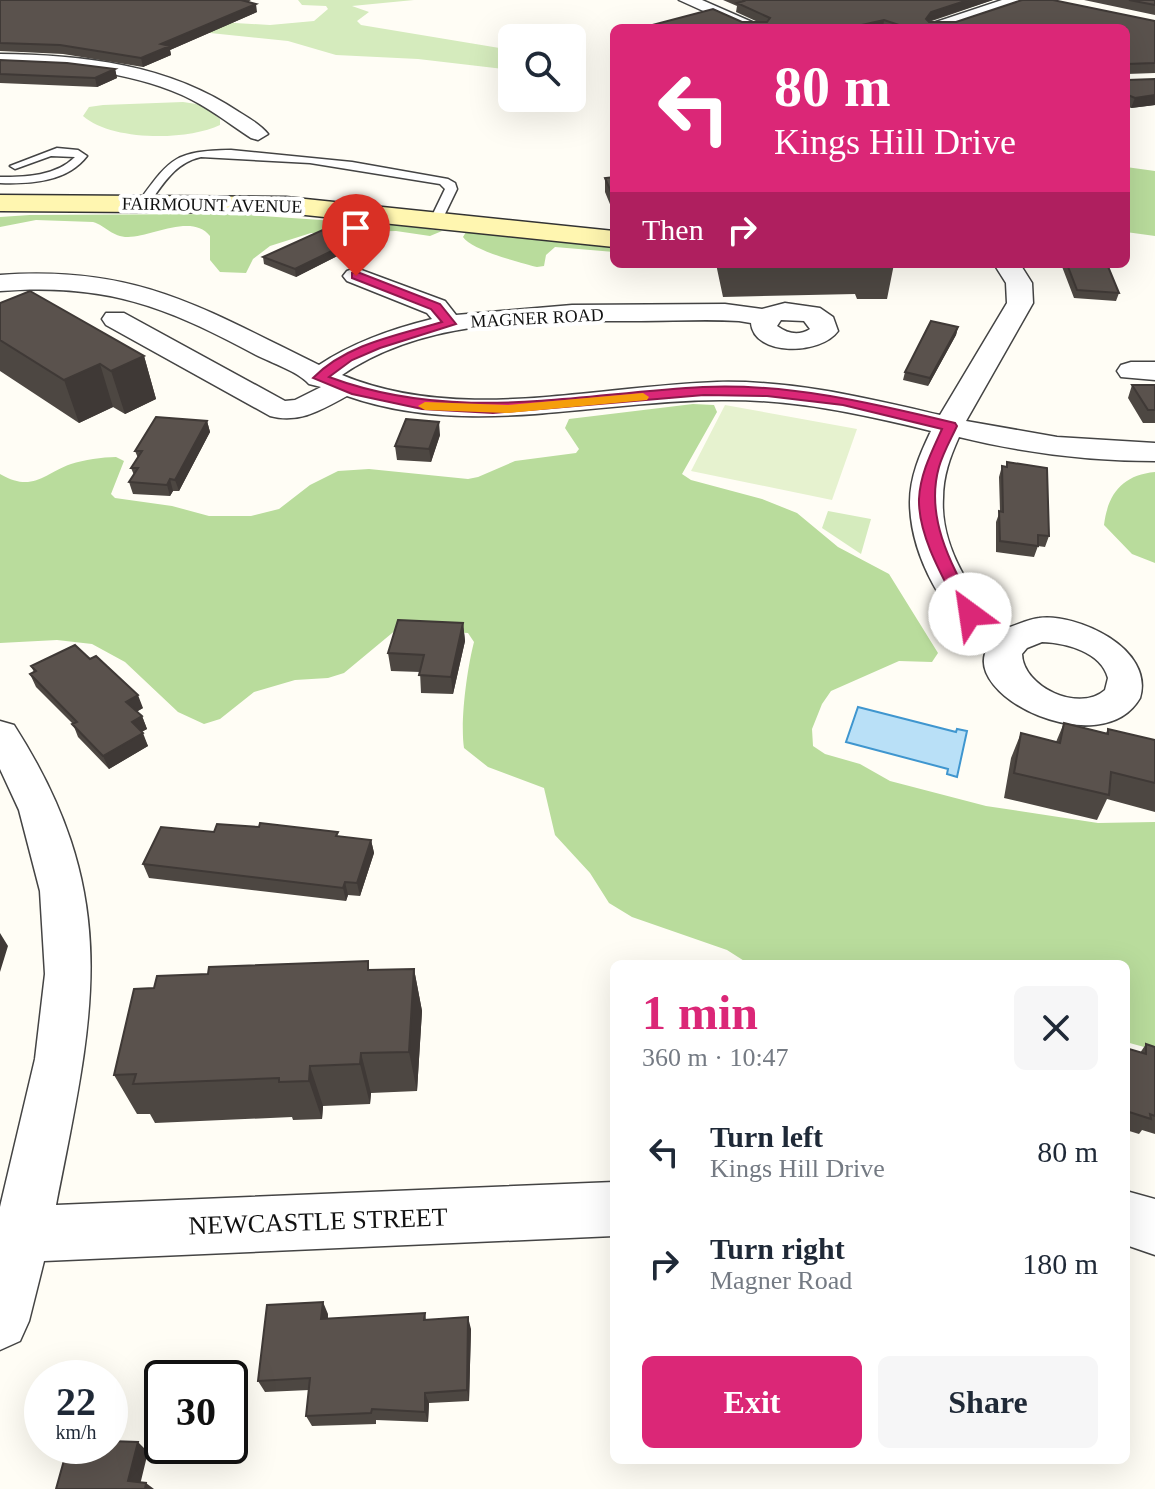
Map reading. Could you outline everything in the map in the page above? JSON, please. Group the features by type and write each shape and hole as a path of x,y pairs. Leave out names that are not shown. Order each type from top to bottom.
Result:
{"street":[{"path":"692,2 717,0"},
{"path":"948,24 1019,0"},
{"path":"692,2 747,24"},
{"path":"0,46 40,51 85,65 158,80 212,102 258,134"},
{"path":"0,60 85,65"},
{"name":"FAIRMOUNT AVENUE","path":"0,203 286,205 437,218 610,239"},
{"path":"0,283 36,268 81,283 139,293 179,305 331,383 422,405 479,409 704,391 767,392 843,401 1060,447 1155,452"},
{"path":"1009,643 986,630 970,614 948,577 930,528 926,500 928,479 950,426 1020,303 1019,283 1010,268"},
{"path":"356,276 435,306 450,324"},
{"name":"MAGNER ROAD","path":"169,348 286,411 301,409 331,383 348,358 376,345 450,324 598,313 738,313 766,318"},
{"path":"115,319 169,348 218,326"},
{"path":"0,735 34,788 45,817 62,878 67,925 65,1030 12,1234 0,1321"},
{"name":"NEWCASTLE STREET","path":"12,1234 610,1209"},
{"path":"1130,1219 1155,1227"}],"lane":[{"path":"0,180 44,177 73,165 82,156 76,152 55,152 15,166"},
{"path":"143,204 175,164 193,155 302,159 449,183 451,189 437,218"}],"green space":[{"path":"298,0 414,0 352,6 369,12 357,21 361,25 498,48 498,68 418,59 336,55 288,41 181,30 201,21 270,25 314,21 328,9 326,6 302,5"},
{"path":"183,102 203,105 220,119 220,125 189,134 150,136 112,130 83,116 89,107 103,105"},
{"path":"1130,168 1155,171 1155,236 1130,233"},
{"path":"233,214 411,226 442,231 430,236 396,231 311,233 270,246 253,259 246,273 220,272 210,260 210,236 193,226 128,237 93,222 36,220 0,227 0,217 30,215"},
{"path":"466,232 610,245 610,252 555,247 546,255 544,266 537,267 486,251 468,242 463,237"},
{"path":"693,404 714,405 717,412 682,474 691,480 762,499 797,513 838,547 889,574 938,653 932,662 899,661 831,691 812,729 813,746 825,754 860,764 890,781 986,806 1098,823 1155,822 1155,1050 1130,1043 1130,960 743,960 727,950 632,917 609,903 590,873 555,835 544,788 488,767 464,748 465,695 474,642 468,633 397,629 344,673 328,678 295,680 254,692 220,719 204,724 178,712 125,662 92,644 57,640 0,643 0,474 30,482 71,464 116,457 124,461 111,494 115,498 172,506 209,516 251,516 279,509 310,485 338,471 369,469 468,479 515,461 576,453 579,449 565,428 569,419"},
{"path":"725,405 857,429 832,500 691,471"},
{"path":"1155,472 1155,563 1132,554 1104,525 1109,504 1119,488 1134,477"},
{"path":"828,511 871,519 861,554 822,528"}],"water":[{"path":"858,707 956,732 957,729 967,731 957,777 947,774 948,769 846,742"}],"building":[{"path":"0,0 241,0 256,4 161,44 170,46 141,58 60,45 0,43"},
{"path":"968,0 931,12 926,19 929,22 956,22 1022,0 1053,0 1155,21 1155,63 1130,64 1130,24 896,24 884,20 866,24 656,24 713,9 742,22 767,22 770,18 737,3"},
{"path":"1129,0 1155,0 1155,5"},
{"path":"0,60 115,69 95,78 0,74"},
{"path":"1155,79 1155,95 1130,96 1130,80"},
{"path":"347,219 356,239 295,269 263,257"},
{"path":"1069,268 1109,268 1119,293 1077,290"},
{"path":"30,291 144,356 111,371 100,364 64,380 0,340 0,303"},
{"path":"931,321 958,327 930,378 905,372"},
{"path":"1132,385 1155,385 1155,410 1148,410"},
{"path":"156,417 207,421 175,480 170,479 167,485 129,482 138,468 131,468 142,451 135,451"},
{"path":"406,419 439,422 429,449 395,446"},
{"path":"1007,462 1047,468 1049,536 1038,535 1038,546 1000,541 1002,466 1007,467"},
{"path":"398,620 463,623 451,677 419,675 424,655 388,653"},
{"path":"75,645 90,659 96,656 138,695 126,702 142,716 132,722 143,733 103,756 72,724 77,722 30,674 36,671 31,666"},
{"path":"1064,723 1108,734 1108,729 1155,740 1155,783 1111,772 1109,795 1014,773 1021,733 1060,743"},
{"path":"260,823 338,832 336,836 371,840 357,883 345,882 343,888 143,864 161,827 214,832 217,824 259,827"},
{"path":"368,961 368,970 414,969 409,1052 361,1053 360,1064 310,1066 309,1081 279,1082 279,1078 133,1084 136,1074 114,1075 134,989 154,988 157,976 208,974 209,967"},
{"path":"1146,1044 1155,1047 1155,1116 1150,1114 1151,1119 1130,1112 1130,1049 1146,1054"},
{"path":"323,1302 321,1319 425,1313 424,1320 468,1317 467,1390 425,1393 425,1412 372,1409 371,1413 306,1416 310,1378 258,1381 267,1305"},
{"path":"128,1442 138,1442 128,1481 146,1483 145,1489 56,1489 63,1464 128,1464"}],"slow traffic":[{"path":"425,406 507,409 643,397"}],"route":[{"path":"356,276 435,306 450,324 376,345 348,358 319,378 356,392 422,405 493,409 704,391 767,392 843,401 950,426 932,466 926,500 930,528 943,567 970,614"}]}
